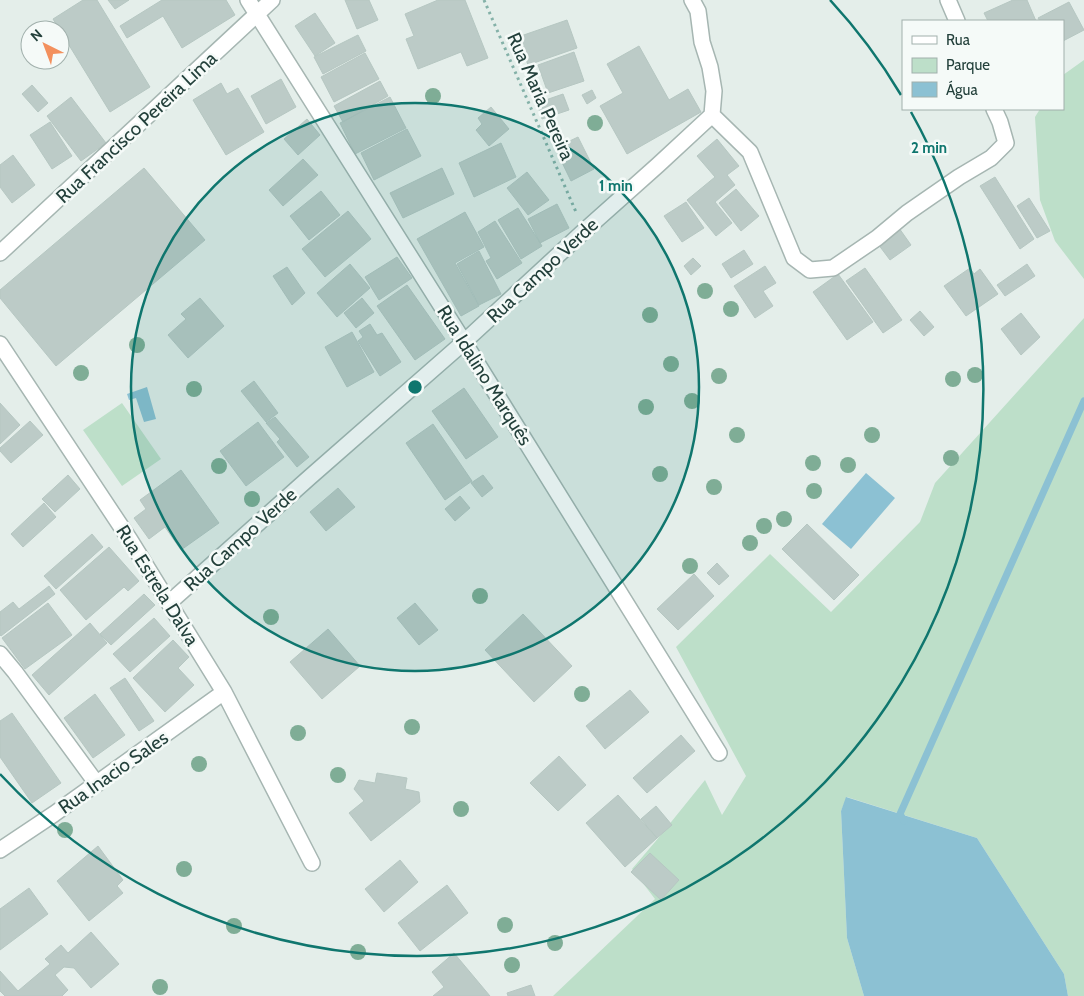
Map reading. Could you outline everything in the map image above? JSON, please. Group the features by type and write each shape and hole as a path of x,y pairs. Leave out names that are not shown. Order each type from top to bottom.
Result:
{"street":[{"name":"Rua Idalino Marquês","path":"248,0 464,342 719,753"},
{"name":"Rua Francisco Pereira Lima","path":"0,253 272,0"},
{"path":"692,0 698,11 702,42 710,67 714,91 712,115 750,152 794,258 810,270 833,268 877,238 907,213 959,177 991,158 1006,143 994,110"},
{"path":"948,0 957,20"},
{"name":"Rua Campo Verde","path":"170,602 464,342 584,230 658,166 712,115"},
{"name":"Rua Estrela Dalva","path":"0,344 170,602 224,692 312,863"},
{"path":"0,654 97,784"},
{"name":"Rua Inacio Sales","path":"0,850 97,784 224,692"}],"path":[{"name":"Rua Maria Pereira","path":"484,0 584,230"}],"green space":[{"path":"1084,60 1084,279 1055,241 1040,200 1035,117 1039,110 1064,110 1064,74"},
{"path":"1084,318 1084,996 1068,996 1064,974 977,838 847,797 841,811 847,938 864,996 553,996 655,899 632,869 705,780 722,815 746,776 676,647 770,554 831,612 920,522 935,483"},
{"path":"122,403 161,459 122,486 83,430"}],"water":[{"path":"147,387 156,419 144,422 136,398 129,400 127,394"},
{"path":"866,473 895,498 851,549 822,524"},
{"path":"846,797 977,838 1064,974 1068,996 864,996 847,938 841,811"}],"building":[{"path":"83,0 97,0 150,87 110,112 70,47 70,20 53,19"},
{"path":"108,0 129,0 115,9"},
{"path":"162,0 226,0 235,15 182,48 163,16 127,38 120,26"},
{"path":"345,0 369,0 378,20 357,29"},
{"path":"438,0 465,0 488,58 467,66 461,52 418,69 406,39 414,36 405,14"},
{"path":"1013,0 1027,0 1036,20 988,20 984,13"},
{"path":"1069,2 1084,30 1064,40 1064,20 1039,20 1038,18"},
{"path":"315,13 335,43 315,56 295,26"},
{"path":"567,20 577,48 528,65 518,37"},
{"path":"358,35 366,51 323,74 314,57"},
{"path":"639,46 669,100 688,89 701,112 627,154 600,106 623,93 607,64"},
{"path":"574,52 584,81 548,93 538,65"},
{"path":"365,53 379,79 334,102 321,77"},
{"path":"281,79 296,107 266,124 251,96"},
{"path":"380,81 388,96 343,122 334,106"},
{"path":"221,83 227,94 238,88 264,132 226,155 193,100"},
{"path":"32,85 48,103 38,112 22,94"},
{"path":"592,90 596,98 587,104 582,95"},
{"path":"563,94 569,110 542,119 537,103"},
{"path":"71,97 106,143 81,161 47,116"},
{"path":"390,97 406,128 355,154 340,123"},
{"path":"491,107 509,129 489,146 476,130 482,124 478,118"},
{"path":"307,119 320,135 298,155 284,139"},
{"path":"50,122 72,156 52,169 30,135"},
{"path":"407,129 421,156 374,180 361,153"},
{"path":"578,137 594,169 571,181 555,148"},
{"path":"717,139 739,166 727,175 735,185 715,202 732,223 716,236 687,200 715,177 697,156"},
{"path":"501,143 516,177 474,197 459,163"},
{"path":"13,155 35,185 12,203 0,187 0,165"},
{"path":"303,159 318,175 283,206 269,190"},
{"path":"144,168 205,240 56,366 0,298 0,290"},
{"path":"442,168 454,194 403,218 390,193"},
{"path":"527,172 549,200 528,215 507,188"},
{"path":"995,177 1034,239 1020,249 980,186"},
{"path":"736,189 759,216 741,231 719,203"},
{"path":"321,191 340,215 309,240 290,216"},
{"path":"1029,198 1050,231 1037,238 1017,206"},
{"path":"686,202 704,228 682,242 664,216"},
{"path":"557,204 569,228 540,243 528,219"},
{"path":"518,208 542,246 521,259 498,220"},
{"path":"348,211 371,239 325,277 302,249"},
{"path":"465,212 484,247 455,263 479,306 461,316 417,239"},
{"path":"495,221 522,263 497,279 486,261 491,258 478,232"},
{"path":"899,228 911,245 890,260 878,244"},
{"path":"744,250 753,264 731,278 722,264"},
{"path":"479,251 501,294 479,305 457,264"},
{"path":"397,257 412,278 379,300 365,277"},
{"path":"693,258 701,266 691,275 684,266"},
{"path":"350,264 370,288 337,317 317,293"},
{"path":"1027,264 1035,276 1005,296 997,285"},
{"path":"765,266 776,283 763,291 773,306 755,318 734,286"},
{"path":"287,267 305,293 292,305 273,276"},
{"path":"865,268 902,320 883,333 846,281"},
{"path":"970,268 974,274 980,269 998,294 966,316 944,286"},
{"path":"838,274 873,322 847,340 813,292"},
{"path":"407,285 445,339 415,360 377,306"},
{"path":"200,298 224,326 188,358 168,335 186,319 181,314"},
{"path":"362,298 374,313 356,328 344,313"},
{"path":"920,311 934,327 924,336 910,320"},
{"path":"1021,313 1040,337 1021,355 1001,329"},
{"path":"370,324 377,335 382,333 401,362 380,376 358,341 363,337 359,331"},
{"path":"352,332 374,372 347,387 325,347"},
{"path":"254,381 278,413 266,422 241,391"},
{"path":"464,388 498,437 466,459 432,411"},
{"path":"0,403 20,425 0,444"},
{"path":"275,417 309,457 297,467 277,442 280,439 266,423"},
{"path":"30,421 43,435 11,463 0,451 0,448"},
{"path":"258,422 284,457 246,486 220,451"},
{"path":"433,424 472,481 445,500 406,443"},
{"path":"181,470 219,523 181,550 165,527 149,539 134,518 146,509 140,500"},
{"path":"68,475 80,489 55,512 42,499"},
{"path":"483,475 493,488 482,497 471,483"},
{"path":"338,488 355,507 326,531 310,512"},
{"path":"460,496 470,508 455,521 445,509"},
{"path":"44,503 56,517 23,547 11,534"},
{"path":"807,524 859,575 834,600 782,549"},
{"path":"92,534 103,547 56,589 44,576"},
{"path":"109,547 139,581 128,591 124,587 86,620 60,590"},
{"path":"717,563 729,576 719,585 707,573"},
{"path":"694,574 714,596 678,630 657,609"},
{"path":"49,586 55,594 1,636 0,612 13,602 19,609"},
{"path":"144,594 155,605 111,645 100,634"},
{"path":"48,603 72,635 25,669 2,638"},
{"path":"415,603 438,630 419,645 397,618"},
{"path":"523,614 572,666 534,702 485,650"},
{"path":"154,618 170,636 130,672 113,654"},
{"path":"90,623 107,643 49,695 32,675"},
{"path":"328,629 360,666 322,699 290,662"},
{"path":"173,640 189,657 178,668 194,685 165,712 133,678"},
{"path":"125,678 154,721 139,731 110,688"},
{"path":"630,690 649,712 605,749 586,726"},
{"path":"95,694 125,735 93,758 64,718"},
{"path":"12,713 61,783 32,803 0,757 0,721"},
{"path":"681,735 695,751 647,793 633,778"},
{"path":"559,756 586,785 558,811 530,783"},
{"path":"377,773 407,778 405,789 419,792 420,802 371,841 349,813 364,801 354,789 359,780 375,783"},
{"path":"618,795 657,838 625,867 586,823"},
{"path":"656,806 672,825 657,838 641,819"},
{"path":"98,846 123,880 117,886 123,893 89,921 57,881"},
{"path":"650,853 679,880 661,900 631,872"},
{"path":"400,860 418,882 384,912 365,889"},
{"path":"447,885 468,913 420,951 398,923"},
{"path":"29,888 48,914 0,950 0,909"},
{"path":"91,932 119,964 91,988 74,968 64,967 55,975 68,990 62,996 5,996 0,991 0,971 18,991 50,964 45,959 61,945 68,953"},
{"path":"454,953 490,996 433,996 444,987 432,972"},
{"path":"531,985 535,996 508,996 507,993"}],"waterway":[{"path":"904,821 900,814 1084,401"}]}
